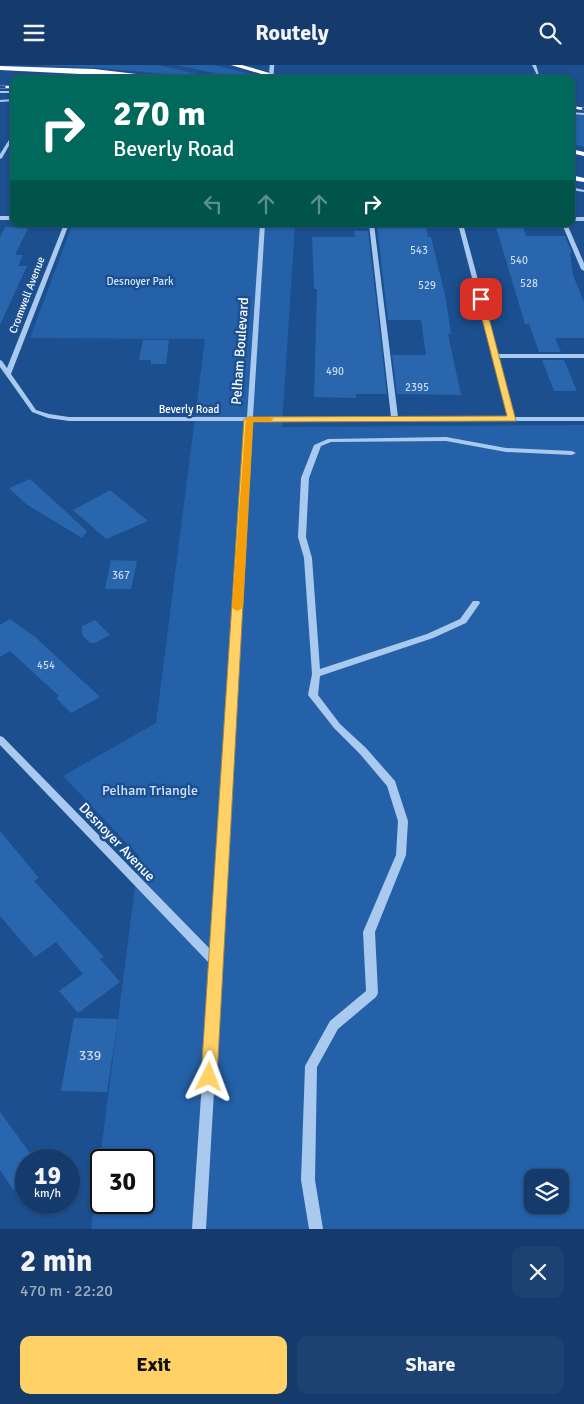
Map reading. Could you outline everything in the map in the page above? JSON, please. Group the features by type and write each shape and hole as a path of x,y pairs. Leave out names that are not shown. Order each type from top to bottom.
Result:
{"highway":[{"path":"234,65 272,75"},
{"path":"0,68 94,71 135,75"}],"street":[{"path":"534,65 538,74"},
{"path":"0,158 10,140"},
{"name":"Cromwell Avenue","path":"8,374 65,227"},
{"name":"Pelham Boulevard","path":"199,1229 262,227"},
{"path":"371,227 394,419"},
{"path":"461,227 512,419"},
{"path":"565,227 584,269"},
{"path":"496,356 584,356"},
{"name":"Beverly Road","path":"0,362 34,411 48,416 69,419 584,419"},
{"path":"316,1229 308,1180 311,1066 334,1025 372,993 369,932 401,855 403,821 391,784 363,751 337,726 313,695 316,674 308,558 302,537 305,478 318,445 330,440 446,439 506,450 572,453"},
{"path":"316,674 430,636 463,621 476,603"},
{"name":"Desnoyer Avenue","path":"0,739 216,963"}],"green space":[{"path":"34,65 159,65 200,75 174,75 99,68"},
{"path":"176,65 213,65 256,75 224,75"},
{"path":"575,114 584,115 584,147 575,145"},
{"path":"72,227 295,227 282,427 584,425 584,1229 91,1229 93,1214 155,1214 155,1149 101,1149 139,856 63,776 156,723 205,339 30,338"}],"building":[{"path":"5,227 28,228 15,255 23,255 18,266 27,266 0,325 0,237"},
{"path":"377,227 426,227 428,237 431,237 445,295 451,334 448,334 461,395 397,394 392,355 426,355 421,320 388,320"},
{"path":"496,227 523,227 526,236 565,236 572,253 570,253 573,275 584,302 584,338 555,338 561,352 539,352 529,324 525,324"},
{"path":"354,231 368,231 387,394 356,394 356,398 314,397 317,289 314,289 312,237 355,237"},
{"path":"143,340 169,340 166,364 151,364 151,360 139,360"},
{"path":"542,360 564,360 577,391 554,391"},
{"path":"30,479 87,531 82,538 26,504 9,488"},
{"path":"110,490 148,521 106,539 73,510"},
{"path":"111,560 137,561 131,589 105,589"},
{"path":"10,619 34,636 100,697 71,713 56,698 59,696 10,651 0,657 0,625"},
{"path":"95,620 110,635 95,643 90,643 82,635 82,626"},
{"path":"0,831 39,878 34,881 104,957 100,959 120,982 78,1013 59,991 83,974 56,942 35,957 0,916"},
{"path":"74,1018 118,1019 107,1092 61,1091"},
{"path":"0,1112 27,1149 15,1149 15,1188 13,1190 0,1170"}],"railway":[{"path":"0,87 10,87"},
{"path":"575,108 584,109"}],"slow traffic":[{"path":"237,608 249,419 269,419"}],"route":[{"path":"209,1077 249,419 512,419 481,299"}],"park label":[{"name":"Desnoyer Park","path":"140,281"},
{"name":"Pelham Triangle","path":"150,790"}]}
